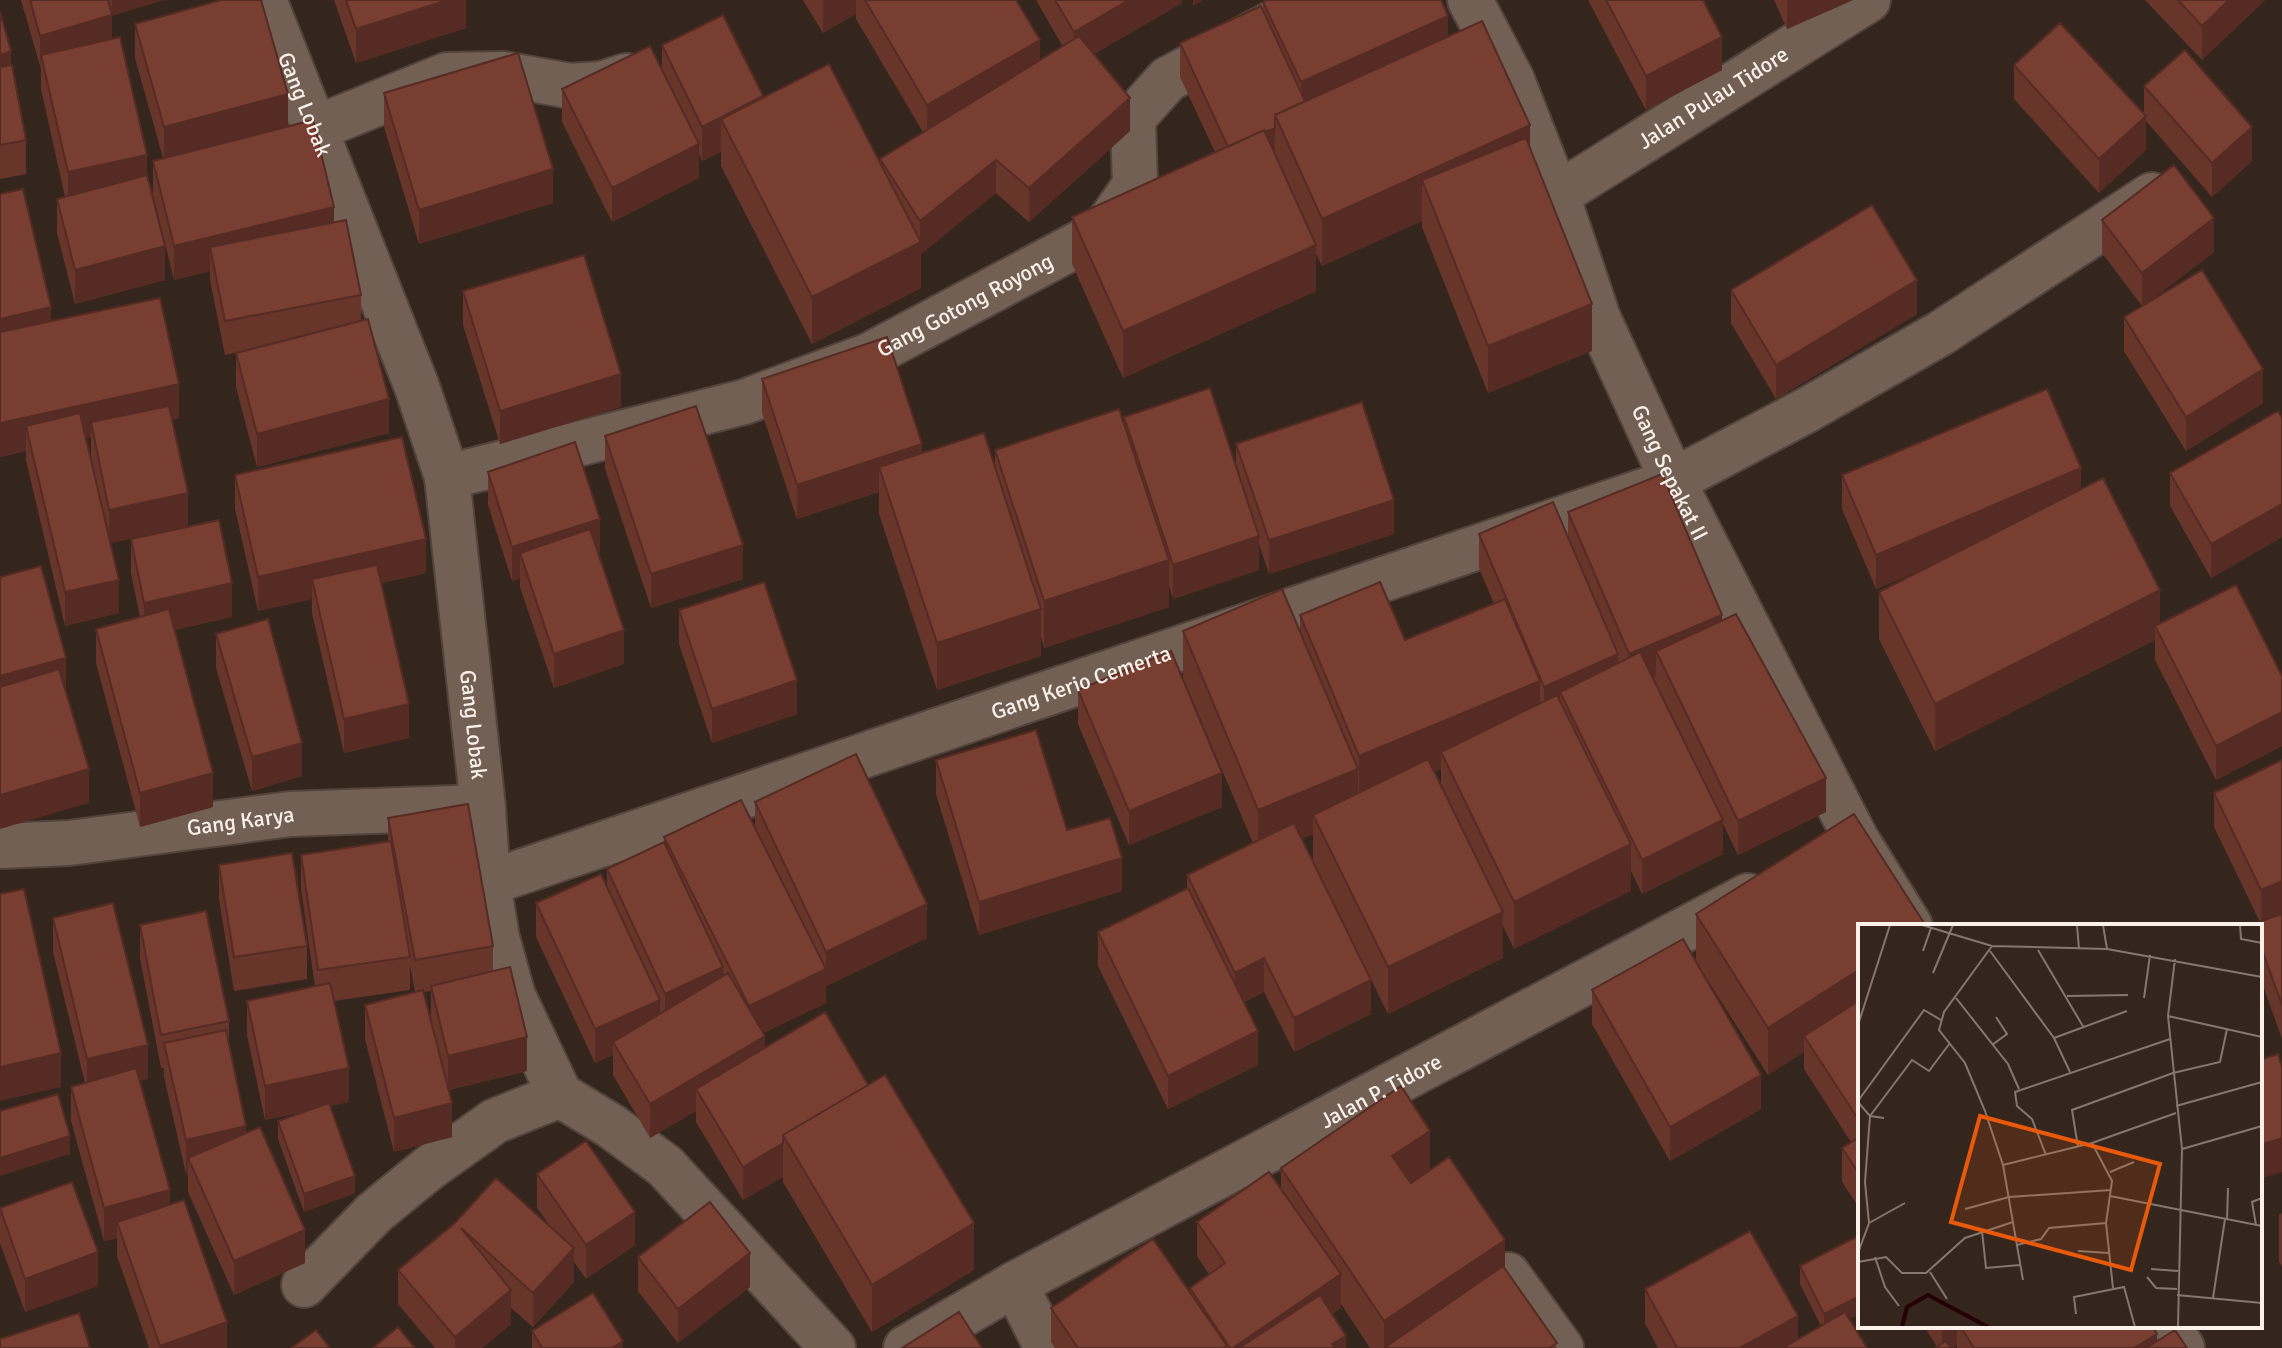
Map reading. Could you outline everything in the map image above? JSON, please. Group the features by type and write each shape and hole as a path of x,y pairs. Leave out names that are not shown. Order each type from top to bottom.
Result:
{"street":[{"name":"Gang Lobak","path":"264,0 417,387 447,477 483,807 488,883 497,938 513,996 560,1095"},
{"name":"Gang Gotong Royong","path":"447,477 744,402 857,360 1103,231 1135,185 1133,118 1168,79 1317,0"},
{"name":"Gang Sepakat II","path":"1470,0 1512,80 1557,195 1598,318 1673,481 1856,839 1909,924"},
{"name":"Jalan Pulau Tidore","path":"1557,195 1868,0"},
{"path":"314,129 447,75 503,74 570,86 601,84 662,64"},
{"name":"Gang Kerio Cemerta","path":"488,883 1673,481 1807,410 1941,333 2159,190"},
{"name":"Gang Karya","path":"0,846 69,843 290,814 483,807"},
{"name":"Jalan P. Tidore","path":"906,1348 1015,1284 1856,839"},
{"path":"1374,1093 1402,1131"},
{"path":"304,1285 374,1213 429,1168 495,1121 560,1095 611,1126 665,1166 833,1348"},
{"path":"1486,1246 1561,1348"},
{"path":"1015,1284 1047,1348"},
{"path":"2169,1328 2182,1348"}],"building":[{"path":"30,0 108,0 112,15 40,36"},
{"path":"221,0 261,0 288,94 164,127 135,24"},
{"path":"346,0 448,0 356,29"},
{"path":"865,0 1016,0 1040,40 927,105"},
{"path":"1055,0 1129,0 1074,32"},
{"path":"1441,0 1448,16 1301,82 1263,2"},
{"path":"1606,0 1703,0 1722,37 1646,76"},
{"path":"2178,0 2229,0 2202,26"},
{"path":"1261,6 1305,101 1275,115 1275,128 1228,147 1180,43"},
{"path":"0,12 11,51 0,55"},
{"path":"723,15 763,96 702,127 662,45"},
{"path":"1482,21 1530,125 1322,219 1275,115"},
{"path":"2060,23 2146,116 2099,159 2014,65"},
{"path":"1079,36 1130,98 1029,188 996,160 920,221 880,159"},
{"path":"120,37 147,155 68,172 41,55"},
{"path":"650,46 699,144 612,188 562,89"},
{"path":"2185,50 2252,127 2212,163 2144,86"},
{"path":"518,53 553,169 419,210 384,93"},
{"path":"829,64 921,242 812,297 721,119"},
{"path":"12,65 26,140 0,145 0,67"},
{"path":"313,120 334,207 174,246 153,161"},
{"path":"1264,130 1316,245 1123,331 1072,217"},
{"path":"1526,138 1592,304 1488,346 1422,180"},
{"path":"2174,165 2214,218 2142,273 2102,220"},
{"path":"147,175 165,246 75,270 57,199"},
{"path":"23,189 51,307 0,319 0,194"},
{"path":"1872,205 1917,280 1776,365 1731,290"},
{"path":"346,220 361,295 225,321 210,247"},
{"path":"584,255 621,374 500,411 463,291"},
{"path":"2202,270 2263,369 2186,417 2124,317"},
{"path":"160,298 179,384 0,423 0,332"},
{"path":"368,319 389,399 257,434 236,353"},
{"path":"887,337 922,444 797,485 762,379"},
{"path":"1210,388 1259,536 1173,565 1124,417"},
{"path":"2047,389 2081,468 1876,555 1842,475"},
{"path":"1362,402 1394,500 1269,540 1236,444"},
{"path":"169,406 188,493 109,510 91,422"},
{"path":"696,406 743,545 651,574 605,436"},
{"path":"1119,409 1169,560 1044,601 995,450"},
{"path":"2278,411 2282,418 2282,504 2211,544 2170,473"},
{"path":"80,413 119,580 65,592 26,426"},
{"path":"984,433 1041,609 937,643 879,467"},
{"path":"402,437 426,539 258,577 235,475"},
{"path":"575,442 600,519 512,547 488,472"},
{"path":"1662,474 1722,615 1629,654 1568,512"},
{"path":"2103,478 2160,590 1935,704 1879,592"},
{"path":"1553,502 1618,654 1544,687 1479,534"},
{"path":"219,520 232,583 144,603 131,539"},
{"path":"590,529 624,630 554,654 520,553"},
{"path":"377,565 409,704 344,719 312,579"},
{"path":"41,566 66,658 0,676 0,577"},
{"path":"764,582 797,680 712,709 679,610"},
{"path":"1380,582 1405,640 1505,599 1540,681 1359,756 1300,615"},
{"path":"2236,585 2282,676 2282,712 2216,746 2155,626"},
{"path":"1282,589 1358,769 1258,810 1183,631"},
{"path":"169,609 213,773 140,793 96,629"},
{"path":"1736,614 1826,778 1738,821 1656,651"},
{"path":"268,619 302,743 252,757 216,634"},
{"path":"1171,651 1222,773 1129,811 1078,690"},
{"path":"1640,652 1723,820 1642,860 1560,692"},
{"path":"59,669 89,769 0,795 0,687"},
{"path":"1557,695 1631,844 1514,902 1441,752"},
{"path":"1036,730 1067,830 1110,818 1122,858 979,902 936,760"},
{"path":"856,754 927,904 826,952 755,802"},
{"path":"1428,759 1503,912 1388,967 1313,815"},
{"path":"2282,760 2282,881 2261,890 2214,793"},
{"path":"741,800 826,969 749,1006 664,837"},
{"path":"468,804 493,946 415,960 388,818"},
{"path":"1854,814 1925,924 1858,924 1858,970 1768,1028 1696,914"},
{"path":"1294,823 1371,980 1294,1018 1264,958 1235,973 1187,875"},
{"path":"391,841 410,957 318,970 301,855"},
{"path":"664,842 723,967 665,994 607,869"},
{"path":"292,853 307,946 234,957 219,865"},
{"path":"601,874 660,1000 595,1029 536,903"},
{"path":"1188,888 1258,1031 1168,1076 1098,932"},
{"path":"24,889 61,1053 0,1067 0,894"},
{"path":"113,903 148,1045 87,1059 53,918"},
{"path":"206,911 229,1021 161,1035 140,925"},
{"path":"2282,914 2282,1005 2262,950 2262,924 2253,924"},
{"path":"1683,939 1761,1075 1670,1127 1592,990"},
{"path":"510,967 527,1037 448,1056 431,986"},
{"path":"728,973 765,1036 650,1104 613,1042"},
{"path":"330,983 349,1068 265,1086 247,1001"},
{"path":"423,990 452,1103 394,1118 365,1005"},
{"path":"1858,1001 1858,1119 1804,1036"},
{"path":"825,1012 868,1085 783,1135 783,1143 743,1167 696,1089"},
{"path":"226,1030 246,1126 186,1140 164,1043"},
{"path":"2278,1054 2282,1067 2282,1138 2262,1144 2262,1059"},
{"path":"136,1068 170,1190 104,1208 71,1087"},
{"path":"885,1075 974,1223 872,1285 783,1135"},
{"path":"1401,1086 1430,1131 1392,1156 1411,1183 1449,1157 1505,1240 1384,1321 1281,1168"},
{"path":"58,1094 70,1136 0,1158 0,1111"},
{"path":"329,1103 355,1176 304,1194 278,1121"},
{"path":"260,1127 305,1230 234,1261 188,1158"},
{"path":"1858,1138 1858,1172 1842,1148"},
{"path":"586,1141 635,1212 586,1245 537,1174"},
{"path":"1269,1172 1341,1274 1230,1348 1190,1288 1225,1263 1197,1222"},
{"path":"496,1178 574,1248 533,1293 461,1228 511,1290 455,1337 398,1270 455,1223"},
{"path":"72,1182 98,1252 25,1279 0,1208"},
{"path":"184,1200 227,1322 160,1346 117,1222"},
{"path":"710,1202 750,1253 678,1309 638,1257"},
{"path":"1750,1231 1798,1316 1740,1348 1677,1348 1645,1289"},
{"path":"1858,1236 1858,1297 1824,1314 1800,1266"},
{"path":"1153,1239 1227,1346 1078,1348 1051,1308"},
{"path":"1503,1266 1557,1343 1550,1348 1387,1346"},
{"path":"593,1293 623,1341 612,1348 542,1348 532,1331"},
{"path":"1320,1295 1346,1336 1332,1344 1335,1348 1239,1348"},
{"path":"959,1312 982,1348 902,1348"},
{"path":"1845,1312 1867,1348 1783,1348"},
{"path":"79,1313 90,1348 0,1348 0,1339"},
{"path":"398,1327 415,1348 373,1348"},
{"path":"1961,1328 2153,1328 2157,1334 2134,1348 1974,1348"},
{"path":"316,1330 330,1348 291,1348"},
{"path":"2175,1330 2187,1348 2146,1348"},
{"path":"1946,1341 1951,1348 1935,1348"}]}
